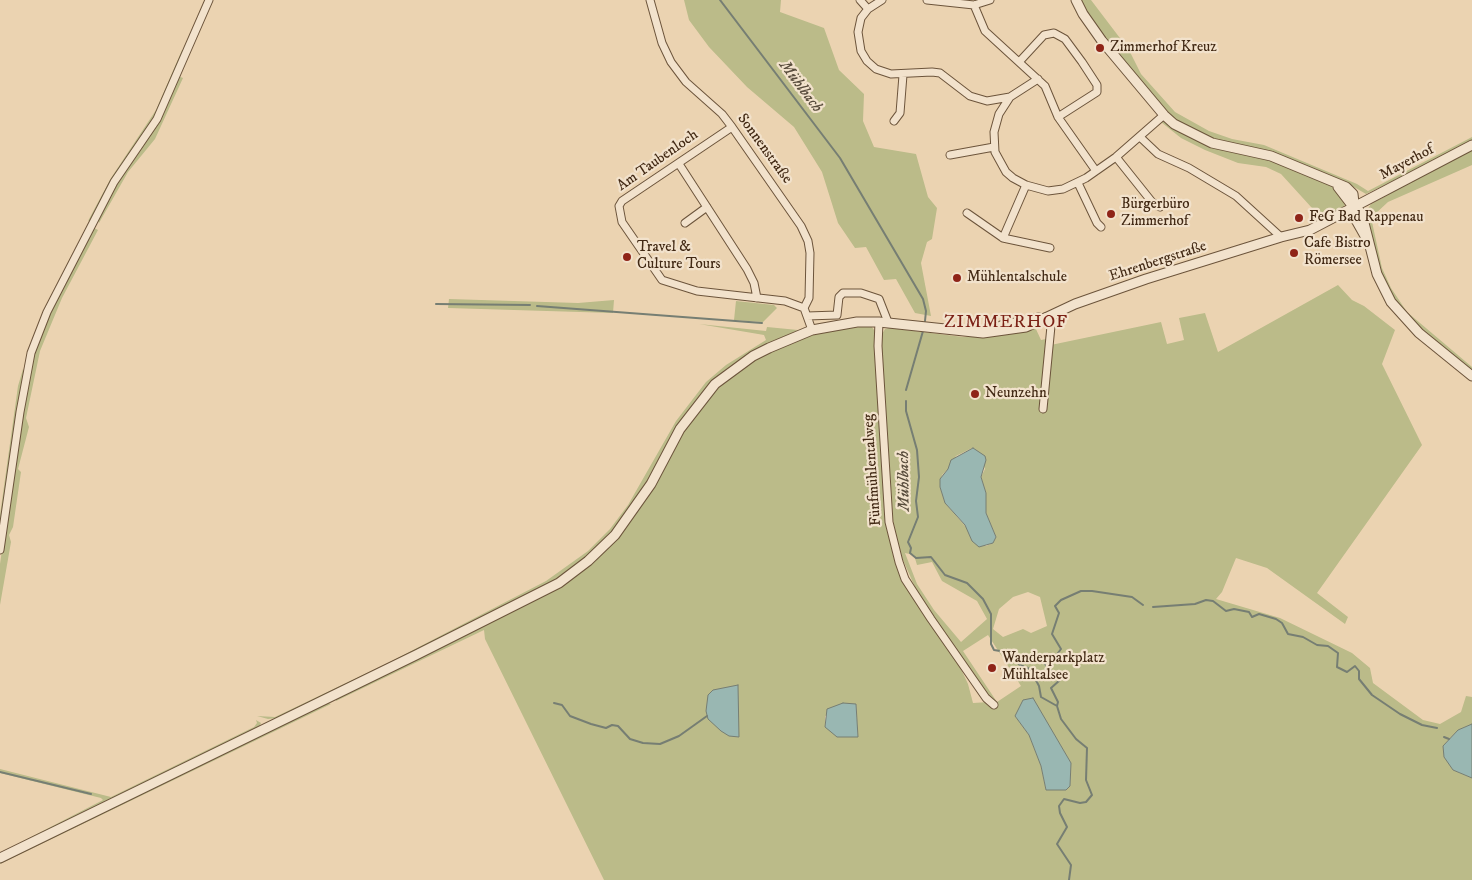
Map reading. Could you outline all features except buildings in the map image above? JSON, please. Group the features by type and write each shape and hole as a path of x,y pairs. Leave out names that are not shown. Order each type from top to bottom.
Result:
{"street":[{"path":"0,550 20,412 31,354 47,312 114,182 157,119 209,0"},
{"name":"Sonnenstraße","path":"650,0 662,43 671,62 686,82 722,114 732,127 775,186 808,241 809,298 806,312"},
{"path":"860,0 868,8"},
{"path":"882,0 868,8 862,18 858,32 861,51 867,61 876,69 891,74 940,73 970,96 997,106 999,114"},
{"path":"927,0 974,5 990,0"},
{"path":"1076,0 1083,14 1102,41 1164,116 1186,131 1212,144 1271,156 1346,187 1353,194 1356,206 1356,220 1369,243 1377,274 1391,302 1419,333 1472,376"},
{"path":"974,5 985,31 998,45 1020,61 1045,86 1058,117 1096,171"},
{"path":"1020,61 1044,35 1054,33 1065,38 1080,58 1097,86 1098,92 1058,117"},
{"path":"894,121 900,113 903,75"},
{"path":"987,101 1010,97 1038,79"},
{"path":"1010,97 999,114 994,132 994,148 1006,172 1026,185 1048,191 1063,189 1078,183 1116,157 1164,116"},
{"name":"Am Taubenloch","path":"732,127 622,201 619,206 622,222 662,280 697,291 785,301 806,312"},
{"path":"1140,137 1158,154 1218,184 1271,225 1282,236"},
{"name":"Mayerhof","path":"1356,206 1472,145"},
{"path":"950,155 994,148"},
{"path":"1116,157 1152,202 1160,207"},
{"path":"679,164 747,269 754,283 757,298"},
{"path":"1078,183 1097,223 1101,227"},
{"path":"1003,238 1026,185"},
{"name":"Ehrenbergstraße","path":"0,858 425,651 558,583 588,561 620,529 651,484 680,429 715,384 753,356 769,348 812,330 857,322 884,322 983,333 1026,327 1044,317 1146,279 1282,236 1310,230 1356,206"},
{"path":"685,223 707,207"},
{"path":"968,213 1003,238 1050,248"},
{"path":"812,330 806,312 837,315 839,297 843,293 861,293 879,299 884,322"},
{"path":"1043,408 1051,326 1044,317"},
{"name":"Fünfmühlentalweg","path":"884,322 878,346 889,522 899,562 906,579 931,619 986,698 994,705"}],"green space":[{"path":"684,0 781,0 780,12 824,28 839,70 864,94 863,121 874,147 916,154 928,197 937,208 932,239 927,242 921,263 931,316 915,313 896,279 884,280 866,247 855,248 838,223 822,172 794,127 747,87 709,47 689,20"},
{"path":"1079,0 1091,0 1129,50 1141,74 1175,112 1209,131 1232,139 1264,145 1357,184 1368,191 1472,137 1472,142 1366,194 1342,180 1275,153 1205,137 1176,121 1164,110 1112,47"},
{"path":"182,50 185,51 157,113 93,219 88,221 111,178 156,110"},
{"path":"178,76 183,78 155,139 128,172 99,223 97,217"},
{"path":"1166,121 1188,136 1209,146 1265,158 1328,182 1340,191 1345,204 1344,207 1322,219 1281,174 1266,167 1238,163 1205,150 1181,138 1161,122"},
{"path":"1472,149 1472,165 1388,202 1374,215 1372,222 1382,268 1391,288 1407,312 1472,367 1472,373 1414,325 1397,306 1383,283 1365,213 1371,204"},
{"path":"94,228 98,230 62,298 40,351 26,418 29,427 18,469 21,472 13,527 9,535 11,542 0,605 0,564 21,418 34,352 47,317"},
{"path":"1338,285 1352,300 1364,306 1395,330 1382,364 1422,445 1317,593 1348,617 1345,624 1267,568 1236,558 1222,592 1216,599 1280,618 1352,653 1370,668 1373,683 1423,720 1440,724 1461,712 1466,696 1472,697 1472,724 1458,730 1443,746 1453,770 1472,778 1472,880 604,880 485,639 484,630 336,701 336,698 544,595 608,547 642,505 684,428 700,406 721,384 746,365 795,339 827,330 871,326 875,331 887,527 894,559 904,583 961,669 968,684 973,703 989,702 918,594 899,551 893,520 881,336 885,329 890,328 963,337 1007,335 1035,327 1041,340 1046,339 1046,346 1161,322 1167,344 1184,340 1179,318 1205,313 1218,352","holes":["972,448 979,454 985,469 981,477 986,493 986,513 996,537 993,543 986,546 972,541 966,527 945,503 940,487 942,475 956,456","905,553 914,555 917,565 932,562 942,581 977,601 987,619 961,642 934,610 917,584","1028,592 1040,597 1047,626 1031,633 1023,629 1003,637 993,629 999,609 1013,597","988,635 1021,686 997,702 963,651","1032,698 1071,763 1070,786 1066,790 1046,790 1041,766 1029,735 1015,716","856,704 858,737 825,727 825,716"]},
{"path":"449,299 578,303 614,300 613,313 448,308"},
{"path":"736,301 774,305 777,308 763,322 734,320"},
{"path":"699,324 766,331 767,327 798,330 746,356 719,376 697,399 679,423 647,482 619,525 576,567 549,584 505,607 278,718 268,719 257,716 275,717 390,662 546,581 588,551 610,529 628,505 676,421 706,382 726,365 766,340 764,335"},
{"path":"23,369 25,373 0,535 0,515 18,386"},
{"path":"326,702 331,704 0,864 0,862"},
{"path":"256,720 261,723 259,728 0,855 0,853 103,800 0,773 0,769 111,797 254,727 257,723"}],"water":[{"path":"973,448 985,456 986,460 981,477 986,493 986,513 996,537 993,543 979,547 972,541 965,525 945,503 940,487 940,479 948,469 951,460"},
{"path":"738,685 739,737 729,736 721,731 708,719 706,711 708,695 713,690"},
{"path":"1033,698 1071,763 1070,786 1066,790 1046,790 1041,766 1029,735 1015,716 1023,700"},
{"path":"843,703 856,704 858,737 837,737 825,727 827,709"},
{"path":"1472,724 1472,778 1453,770 1444,757 1443,746 1458,730"}],"waterway":[{"name":"Mühlbach","path":"720,0 840,158 923,299 926,311 925,321"},
{"path":"436,304 530,305"},
{"path":"537,306 762,323"},
{"name":"Mühlbach","path":"906,390 923,331"},
{"name":"Mühlbach","path":"906,401 906,411 917,450 919,477 916,501 918,517 908,542 911,548 910,553 916,558 931,557 945,575 967,583 983,599 991,614 991,644 994,650 1006,652 1020,665 1030,669 1039,686 1041,697 1057,706 1061,719 1076,739 1087,748 1086,780 1092,795 1086,802 1080,803 1064,799 1059,806 1060,813 1067,827 1057,844 1071,865 1069,880"},
{"path":"1057,706 1058,702 1051,688 1060,680 1044,663 1055,657 1061,649 1052,634 1059,613 1055,606 1061,600 1081,591 1132,597 1143,605"},
{"path":"1153,607 1195,604 1206,600 1213,601 1226,611 1234,609 1249,612 1252,617 1259,614 1276,619 1282,623 1288,634 1303,637 1317,645 1328,646 1338,653 1337,667 1347,672 1355,666 1359,671 1359,679 1372,695 1400,714 1422,725 1437,728"},
{"path":"554,703 562,705 570,716 606,728 612,725 618,726 630,739 643,743 660,744 679,736 707,716"},
{"path":"1444,737 1449,739"},
{"path":"0,772 91,794"}],"place":[{"name":"Zimmerhof Kreuz","path":"1100,48"},
{"name":"Bürgerbüro Zimmerhof","path":"1111,214"},
{"name":"FeG Bad Rappenau","path":"1299,218"},
{"name":"Cafe Bistro Römersee","path":"1294,253"},
{"name":"Travel & Culture Tours","path":"627,257"},
{"name":"Mühlentalschule","path":"957,278"},
{"name":"Neunzehn","path":"975,394"},
{"name":"Wanderparkplatz Mühltalsee","path":"992,668"}],"district":[{"name":"ZIMMERHOF","path":"1006,323"}]}
